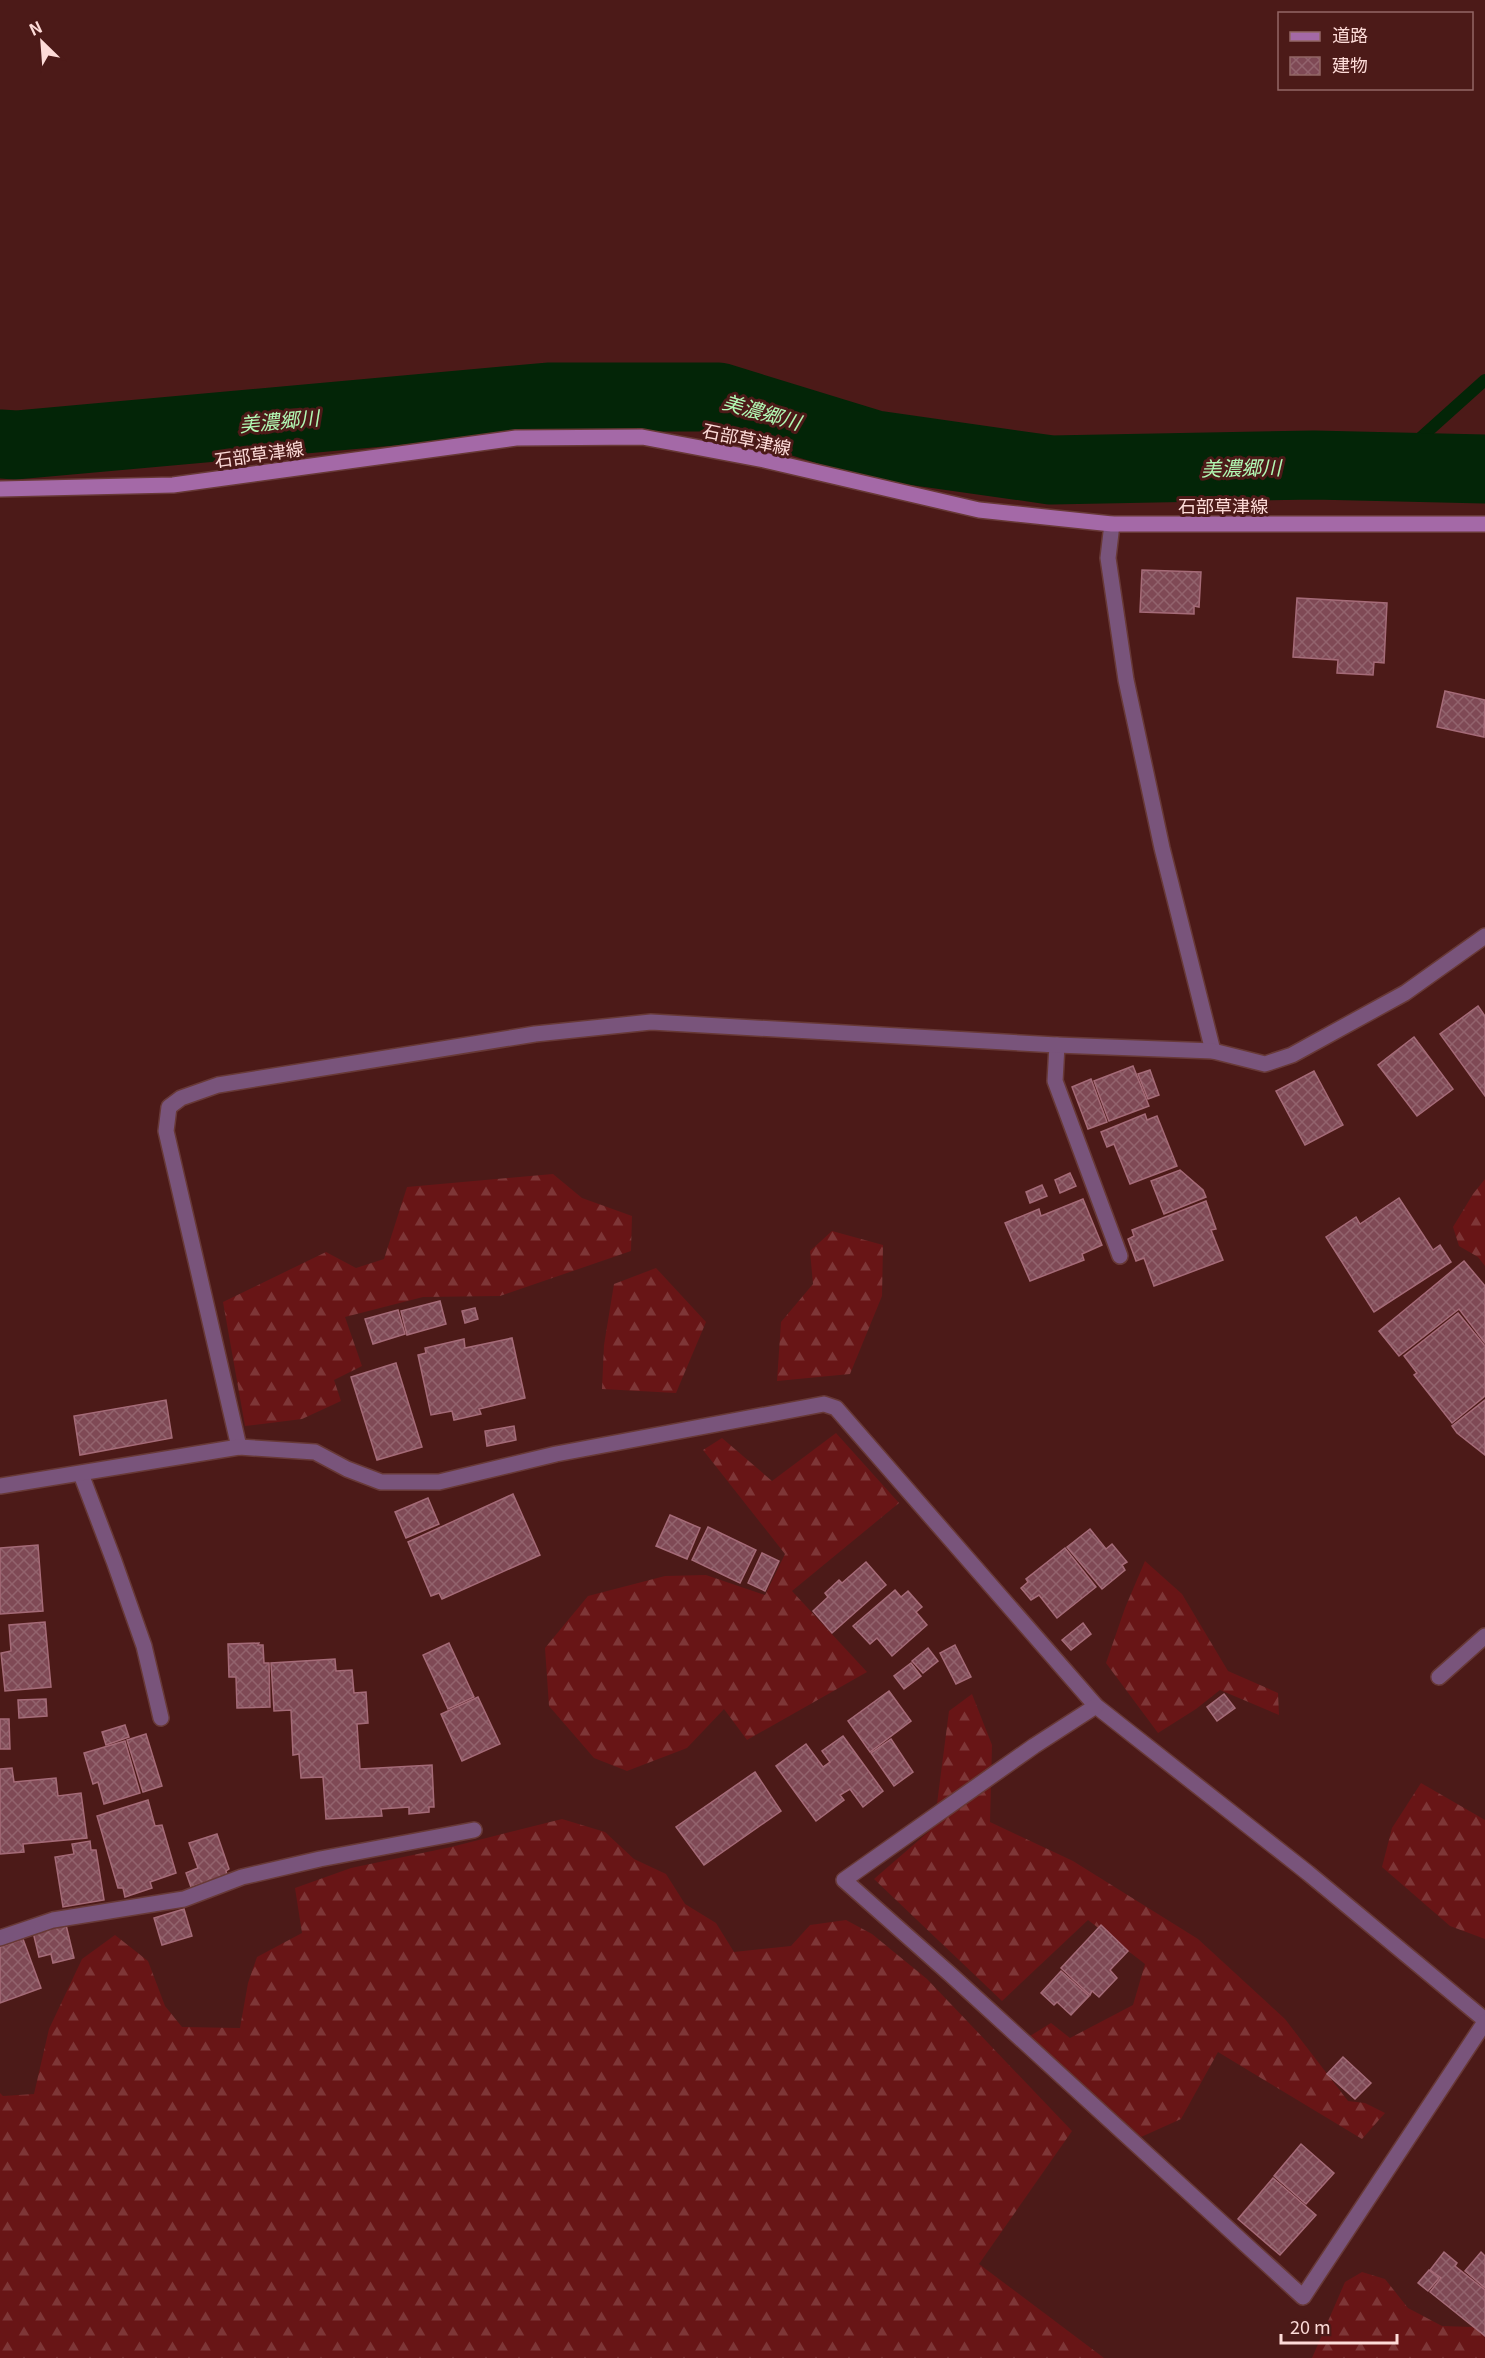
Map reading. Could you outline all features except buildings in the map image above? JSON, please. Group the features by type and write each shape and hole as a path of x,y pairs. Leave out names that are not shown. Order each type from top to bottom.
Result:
{"main road":[{"name":"石部草津線","path":"0,489 173,484 516,438 642,437 764,460 979,510 1112,524 1485,524"}],"street":[{"path":"1112,524 1108,558 1126,680 1162,848 1213,1051"},
{"path":"239,1447 165,1131 169,1107 182,1098 218,1085 367,1059 535,1034 651,1022 1057,1045 1213,1051 1265,1064 1292,1055 1405,993 1485,936"},
{"path":"1057,1045 1055,1081 1120,1256"},
{"path":"0,1486 239,1447 315,1452 347,1469 381,1482 439,1482 556,1454 824,1404 836,1408 1096,1706 1308,1873 1485,2021 1303,2297 844,1880 1034,1746 1096,1706"},
{"path":"81,1474 144,1646 161,1718"},
{"path":"1439,1677 1485,1636"},
{"path":"0,1938 52,1920 184,1899 242,1877 320,1859 474,1830"}],"green space":[{"path":"553,1174 582,1198 632,1216 631,1251 500,1296 423,1297 345,1317 362,1366 334,1380 341,1401 302,1419 245,1426 223,1302 326,1252 356,1268 384,1259 407,1187"},
{"path":"1485,1179 1485,1266 1478,1257 1459,1246 1453,1227"},
{"path":"832,1231 883,1245 882,1296 850,1374 777,1381 781,1322 813,1284 810,1251"},
{"path":"656,1268 706,1322 676,1393 602,1389 604,1345 614,1284"},
{"path":"836,1433 899,1503 792,1591 867,1672 747,1740 724,1709 687,1748 627,1771 594,1758 549,1706 545,1648 588,1596 665,1576 706,1575 765,1595 785,1554 703,1450 722,1438 772,1481"},
{"path":"1145,1561 1182,1594 1228,1671 1278,1693 1279,1715 1220,1690 1196,1709 1158,1733 1106,1663 1125,1608"},
{"path":"972,1694 992,1745 990,1822 1073,1861 1198,1939 1285,2019 1348,2101 1365,2103 1385,2113 1362,2139 1218,2052 1181,2119 1141,2137 1030,2036 1051,2023 1070,2038 1133,2005 1145,1964 1088,1920 1002,2001 874,1879 934,1827 949,1711"},
{"path":"1421,1783 1485,1820 1485,1939 1450,1926 1382,1867 1392,1828"},
{"path":"562,1819 605,1832 634,1859 666,1874 685,1904 716,1923 734,1952 791,1946 810,1925 846,1920 872,1934 927,1979 1072,2131 979,2264 1104,2358 0,2358 0,2093 3,2096 34,2094 49,2029 82,1959 115,1935 148,1961 165,2006 182,2027 240,2028 248,1983 257,1957 302,1933 295,1888 351,1868 451,1847"},
{"path":"1362,2272 1385,2279 1408,2308 1442,2326 1472,2327 1485,2274 1485,2358 1312,2358 1345,2282"}],"waterway":[{"path":"1388,467 1485,380"},
{"name":"美濃郷川","path":"0,444 16,445 548,397 719,397 875,445 1051,470 1314,465 1485,469"}]}
